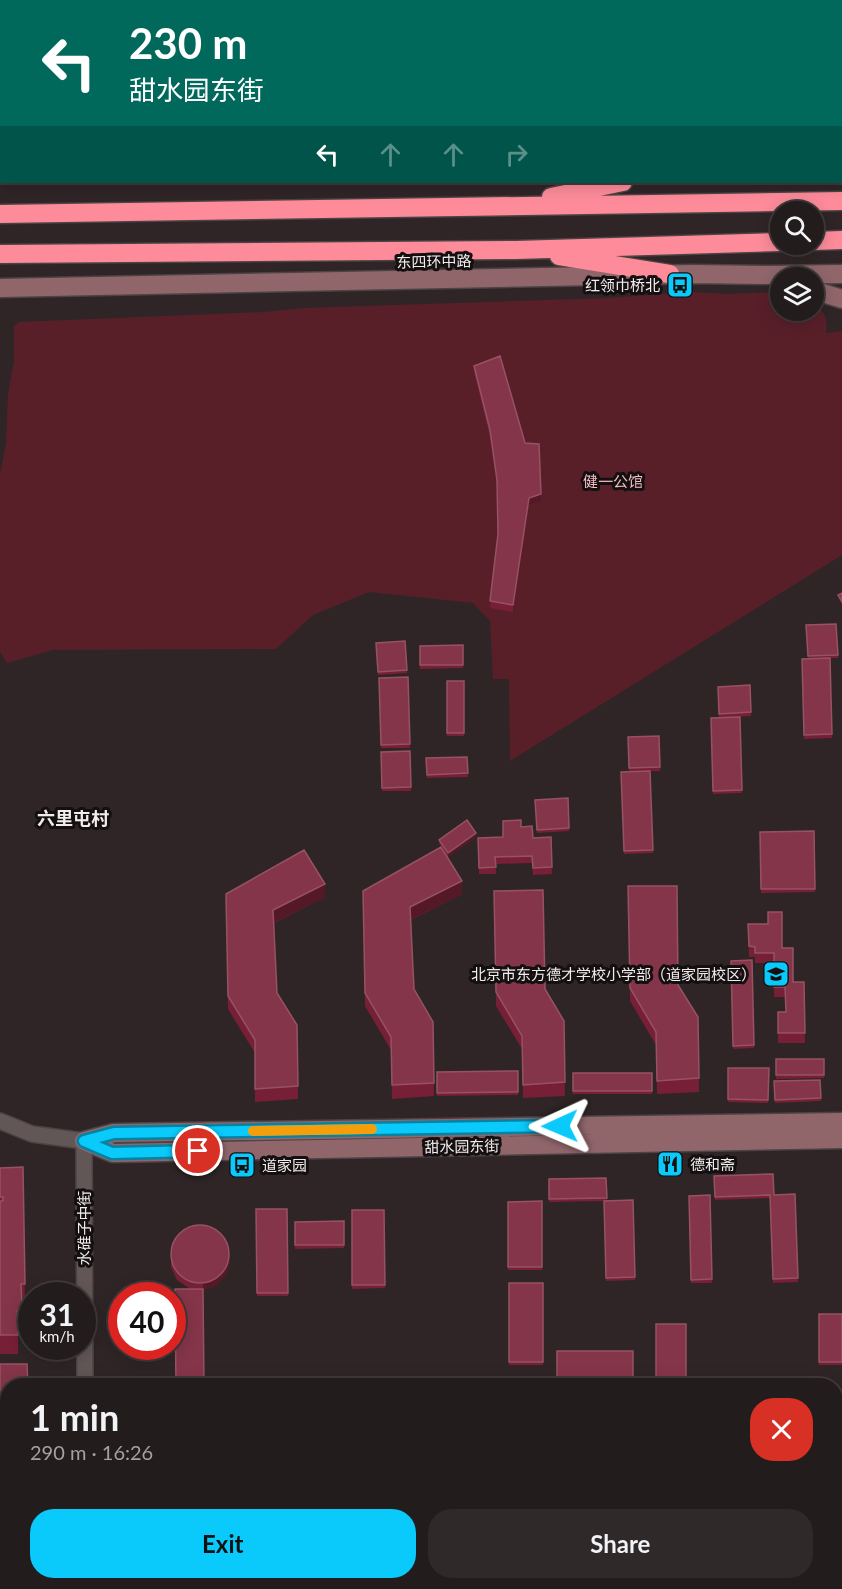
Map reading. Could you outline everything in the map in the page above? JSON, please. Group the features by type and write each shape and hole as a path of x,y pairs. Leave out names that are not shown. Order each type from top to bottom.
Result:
{"highway":[{"path":"513,206 617,183"},
{"path":"0,214 842,201"},
{"path":"824,241 842,240"},
{"name":"东四环中路","path":"0,255 516,250 770,242"},
{"path":"516,250 670,274"}],"street":[{"name":"东四环中路","path":"0,288 670,274 770,278"},
{"name":"东四环中路","path":"824,275 842,274"},
{"path":"824,293 842,299"},
{"name":"甜水园东街","path":"0,1121 32,1134 84,1141 112,1153 842,1138"},
{"name":"甜水园东街","path":"84,1141 114,1133 842,1122"},
{"name":"水碓子中街","path":"84,1141 85,1378"}],"green space":[{"name":"健一公馆","path":"693,292 726,294 770,292 770,321 824,321 824,315 826,333 842,331 842,555 510,761 509,679 493,679 490,621 473,603 369,592 313,615 276,649 53,650 7,663 0,652 0,475 6,443 8,394 14,361 14,326 19,322 264,312 303,308 607,298"}],"building":[{"path":"500,356 525,443 539,444 541,494 529,498 513,605 490,601 498,534 497,480 490,430 474,366"},
{"path":"836,624 838,655 808,656 806,625"},
{"path":"405,641 407,670 378,672 376,643"},
{"path":"463,645 463,665 420,665 420,646"},
{"path":"830,658 832,734 804,735 802,659"},
{"path":"408,677 410,744 381,745 379,678"},
{"path":"447,681 464,681 464,733 447,733"},
{"path":"750,685 751,712 719,714 718,687"},
{"path":"740,717 742,790 713,791 711,718"},
{"path":"659,736 660,767 629,768 628,737"},
{"path":"410,751 411,787 382,788 381,752"},
{"path":"467,757 468,773 427,775 426,758"},
{"path":"650,771 653,850 624,851 621,772"},
{"path":"568,798 569,828 537,830 535,800"},
{"path":"467,820 476,833 448,853 439,840"},
{"path":"521,820 521,827 532,826 533,838 551,837 552,867 533,868 532,856 495,857 496,867 479,868 478,838 503,837 503,821"},
{"path":"814,831 815,889 761,889 760,832"},
{"path":"441,847 462,881 410,907 414,989 433,1022 434,1083 392,1085 391,1037 365,993 363,891"},
{"path":"304,850 325,884 273,910 277,993 297,1025 298,1086 255,1089 255,1040 228,996 226,894"},
{"path":"628,886 677,886 678,985 698,1017 699,1078 657,1081 656,1032 630,988"},
{"path":"543,890 545,989 564,1021 565,1082 523,1085 522,1036 496,992 494,891"},
{"path":"768,912 782,912 782,948 793,948 793,982 804,982 805,1033 778,1033 778,1012 786,1012 785,987 774,987 774,953 755,953 755,947 749,946 748,924 768,924"},
{"path":"752,960 754,1045 733,1046 731,961"},
{"path":"776,1059 824,1059 824,1075 776,1075"},
{"path":"728,1068 769,1068 768,1100 728,1099"},
{"path":"518,1071 518,1092 437,1093 437,1072"},
{"path":"573,1073 652,1073 652,1091 573,1091"},
{"path":"820,1080 821,1098 775,1100 774,1081"},
{"path":"23,1167 25,1282 18,1282 18,1335 0,1335 0,1201 3,1201 3,1197 0,1197 0,1168"},
{"path":"773,1174 774,1195 795,1194 798,1278 773,1279 770,1195 715,1197 714,1176"},
{"path":"606,1178 607,1198 549,1199 549,1179"},
{"path":"710,1195 712,1279 691,1280 689,1196"},
{"path":"633,1200 635,1277 606,1278 604,1201"},
{"path":"542,1201 542,1267 508,1267 508,1202"},
{"path":"256,1209 287,1209 288,1293 257,1293"},
{"path":"352,1210 384,1210 385,1285 352,1285"},
{"path":"344,1221 344,1245 295,1245 295,1222"},
{"path":"194,1225 206,1225 221,1233 229,1248 229,1260 221,1275 206,1283 194,1283 179,1275 171,1260 171,1248 179,1233"},
{"path":"509,1283 543,1283 543,1362 509,1362"},
{"path":"186,1289 203,1289 204,1378 176,1378 176,1360 186,1360"},
{"path":"819,1314 842,1314 842,1362 819,1362"},
{"path":"656,1324 686,1324 686,1378 656,1378"},
{"path":"557,1351 633,1351 633,1378 557,1378"},
{"path":"0,1364 27,1364 28,1378 0,1378"}],"slow traffic":[{"path":"253,1131 372,1129"}],"place":[{"name":"红领巾桥北","path":"680,285"},
{"name":"北京市东方德才学校小学部（道家园校区）","path":"776,974"},
{"name":"德和斋","path":"670,1164"},
{"name":"道家园","path":"242,1165"}],"district":[{"name":"六里屯村","path":"73,818"}],"route":[{"path":"198,1151 112,1153 84,1141 114,1133 560,1126"}]}
